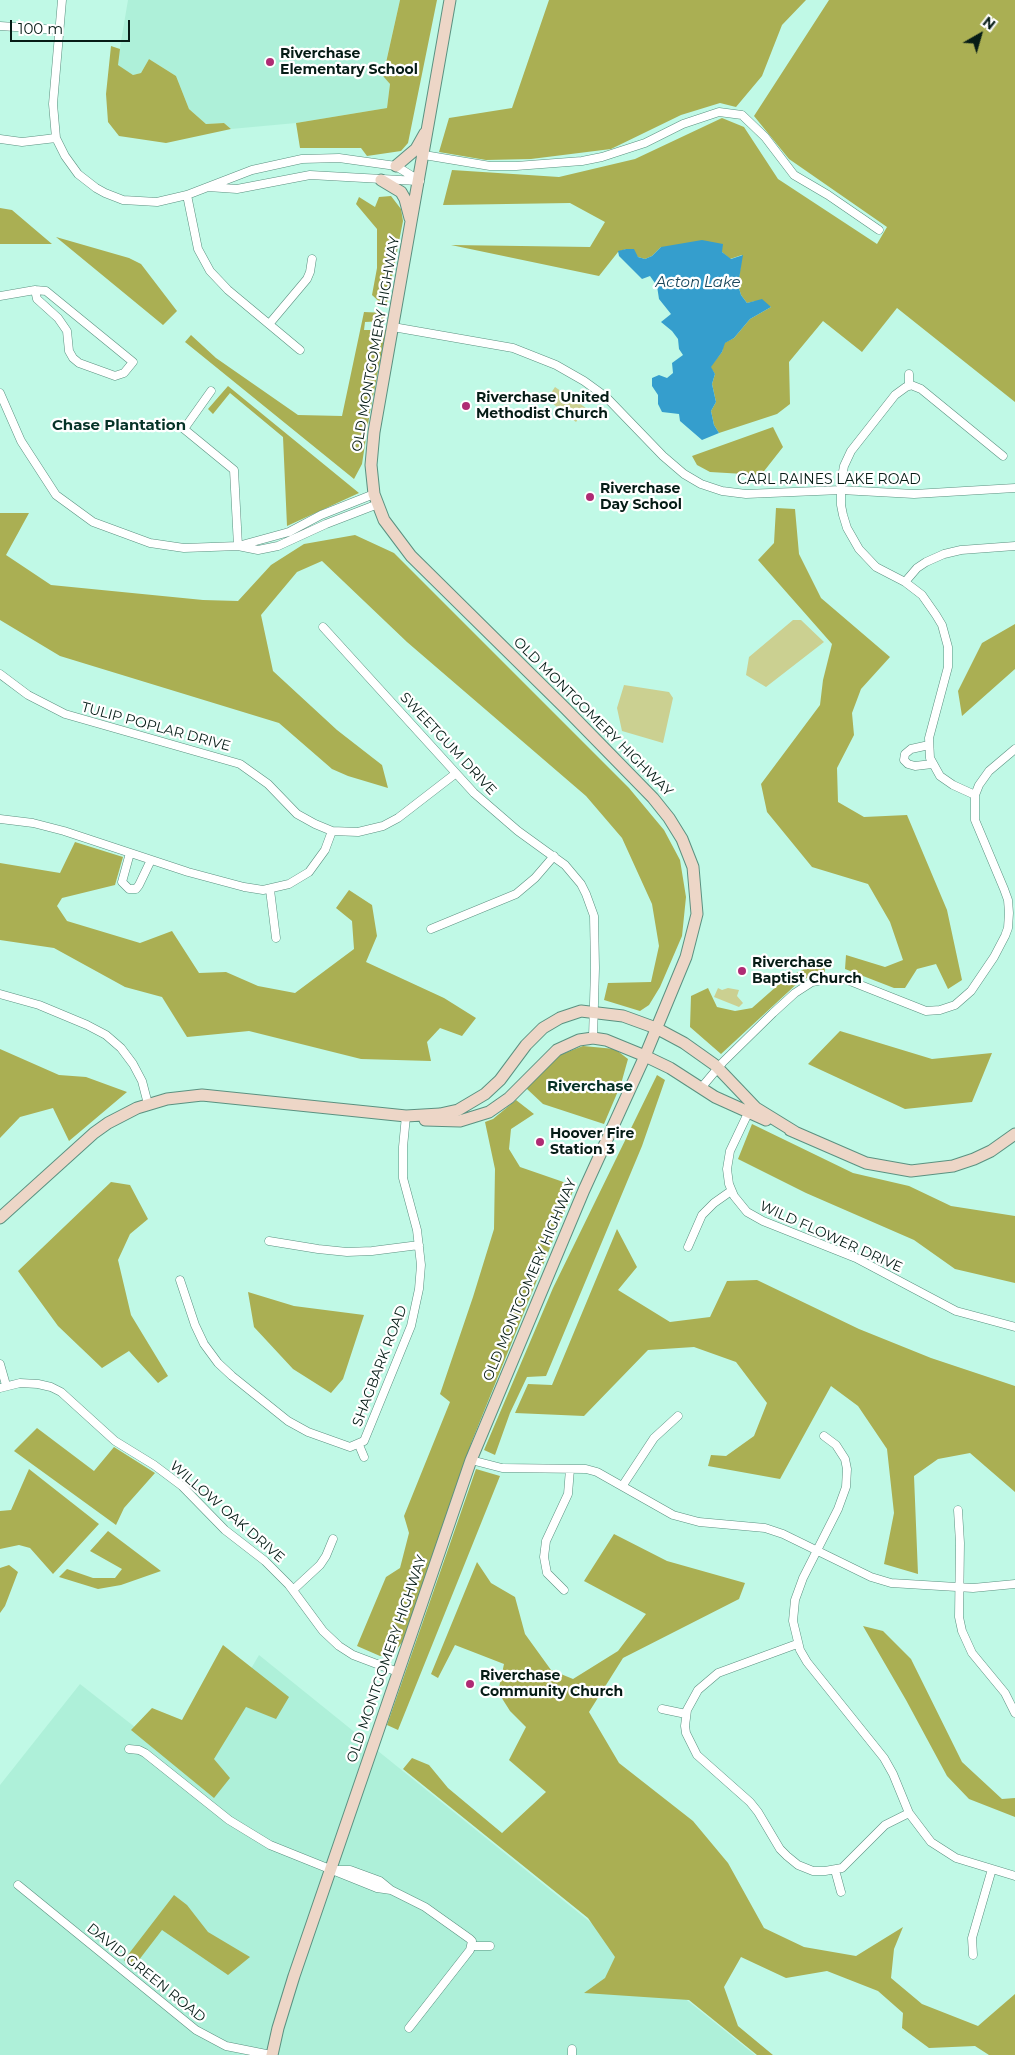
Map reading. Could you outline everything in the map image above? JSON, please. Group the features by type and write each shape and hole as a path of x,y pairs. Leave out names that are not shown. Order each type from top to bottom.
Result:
{"street":[{"path":"62,0 54,104 56,138 65,156 78,174 96,188 123,200 146,202 186,195 244,172 275,163 302,159 339,158 396,166 420,181"},
{"name":"OLD MONTGOMERY HIGHWAY","path":"272,2055 283,2009 471,1460 584,1190 645,1056 686,957 697,914 693,867 682,839 669,818 653,798 565,708 411,556 391,530 376,499 371,479 372,449 430,125 450,0"},
{"path":"0,26 59,30"},
{"path":"424,155 490,166 582,161 602,157 645,143 684,124 719,112 742,115 765,137 794,175 828,195 879,230"},
{"path":"396,166 416,149 430,125"},
{"path":"0,139 22,142 56,138"},
{"path":"208,187 237,189 310,175 356,176 381,180 420,181"},
{"path":"381,180 395,187 405,199 411,225"},
{"path":"186,195 195,239 203,260 218,280 300,350"},
{"path":"270,323 307,279 312,259"},
{"path":"0,296 36,290 46,291 133,362 124,373 115,376 79,363 72,358 69,351 67,331 58,318 37,298 36,290"},
{"name":"CARL RAINES LAKE ROAD","path":"393,327 513,348 556,365 584,381 606,397 662,456 684,474 711,488 746,494 841,490 914,494 1015,488"},
{"path":"909,374 909,386"},
{"path":"975,795 940,776 932,764 929,745 931,728 946,677 948,647 936,614 922,595 905,582 876,567 859,549 847,528 841,504 841,490 844,466 851,451 895,395 909,386 916,386 921,389 1003,456"},
{"path":"211,391 184,429 234,470 238,546"},
{"path":"0,393 21,441 50,487 67,504 94,522 134,539 171,547 238,546 289,532 321,515 376,499"},
{"path":"905,582 917,568 944,554 961,550 1015,546"},
{"name":"SWEETGUM DRIVE","path":"323,627 420,732 455,774 501,817 565,865 581,884 594,916 596,968 593,1038"},
{"name":"TULIP POPLAR DRIVE","path":"0,674 28,695 65,714 240,764 268,784 297,814 332,831 358,832 383,826 398,818 455,774"},
{"path":"929,745 911,749 905,754 904,760 908,764 915,766 932,764"},
{"path":"701,1088 718,1068 780,1006 802,987 812,982 828,979 845,980 926,1011 940,1010 955,1005 971,990 1011,929 1012,908 975,820 975,795 989,770 1015,749"},
{"path":"0,819 64,831 151,860 244,887 270,890 289,884 309,872 325,850 332,831"},
{"path":"130,853 122,882 128,889 136,888 139,885 151,860"},
{"path":"431,929 516,894 535,878 554,856"},
{"path":"270,890 276,938"},
{"path":"0,994 39,1005 88,1025 106,1035 133,1064 142,1081 148,1104"},
{"path":"406,1116 440,1114 458,1110 471,1104 500,1080 526,1045 543,1028 571,1013 593,1011 623,1016 656,1028 692,1048 718,1068 750,1109"},
{"path":"0,1218 94,1133 121,1115 148,1104 186,1096 217,1095 450,1122 480,1116 504,1102 557,1050 579,1040 593,1038 606,1040 645,1056 670,1068 701,1088 866,1163 911,1171 953,1166 991,1151 1015,1134"},
{"path":"688,1247 702,1216 714,1203 731,1191 727,1177 728,1161 750,1109"},
{"name":"SHAGBARK ROAD","path":"359,1445 368,1435 416,1309 421,1272 419,1245 403,1178 406,1116"},
{"name":"WILD FLOWER DRIVE","path":"731,1191 742,1207 763,1221 856,1258 956,1312 1015,1327"},
{"path":"269,1241 347,1252 419,1245"},
{"path":"180,1280 195,1325 204,1344 218,1363 295,1425 345,1446 359,1445 364,1457"},
{"path":"0,1364 3,1386"},
{"name":"WILLOW OAK DRIVE","path":"3,1386 20,1383 38,1384 61,1392 114,1441 154,1465 182,1486 225,1530 265,1561 293,1590 318,1626 339,1646 353,1655 398,1672"},
{"path":"623,1485 654,1438 678,1416"},
{"path":"824,1436 841,1450 845,1459 847,1477 844,1496 803,1578 794,1606 793,1621 797,1644 803,1656 884,1758 909,1812 924,1835 938,1848 956,1858 1015,1876"},
{"path":"471,1460 502,1468 570,1469 597,1472 623,1485 662,1510 682,1518 699,1522 765,1528 783,1534 817,1552 880,1580 901,1584 959,1588 988,1588 1015,1584"},
{"path":"564,1590 547,1573 544,1557 550,1530 568,1494 570,1469"},
{"path":"958,1510 960,1624 967,1645 1005,1693 1015,1713"},
{"path":"293,1590 320,1565 333,1539"},
{"path":"797,1644 712,1677 698,1690 686,1714 686,1733 697,1755 750,1802 780,1849 798,1864 813,1871 835,1870 848,1864 885,1826 909,1812"},
{"path":"662,1709 686,1714"},
{"path":"129,1749 145,1753 244,1830 274,1848 330,1869 350,1870 380,1881 392,1890 425,1907 466,1935 472,1942 472,1946"},
{"path":"973,1955 972,1938 992,1869"},
{"path":"835,1870 841,1892"},
{"name":"DAVID GREEN ROAD","path":"18,1885 196,2030 226,2046 272,2055"},
{"path":"472,1946 490,1946"},
{"path":"409,2028 472,1946"}],"shaded area":[{"name":"Riverchase Elementary School","path":"128,0 400,0 383,75 390,84 387,108 296,123 231,129 224,123 206,124 189,109 176,76 149,59 141,73 133,75 117,65"},
{"path":"555,387 586,408 576,422 547,399"},
{"path":"793,620 801,620 824,642 766,687 746,675 749,657"},
{"path":"624,685 669,692 673,698 663,743 622,731 617,708"},
{"path":"718,988 722,990 728,988 739,990 737,996 743,1003 739,1007 714,997"},
{"path":"259,1655 755,2055 0,2055 0,1785 80,1684 191,1771"}],"green space":[{"path":"400,0 437,0 408,143 401,151 367,156 361,148 300,148 296,123 387,108 390,84 383,76"},
{"path":"549,0 806,0 782,25 762,76 736,107 720,103 681,115 611,149 531,159 486,160 439,152 449,118 512,108"},
{"path":"829,0 1015,0 1015,402 897,308 862,352 823,321 789,362 790,404 777,414 719,433 714,425 711,411 716,402 712,384 715,374 710,367 722,352 724,343 734,338 750,319 771,307 756,301 747,303 741,295 738,285 742,255 730,259 722,252 661,247 652,256 645,259 626,249 618,252 599,276 451,245 590,247 605,222 570,203 443,205 452,170 559,177 635,159 722,118 744,127 778,179 877,244 887,227 789,159 754,116"},
{"path":"111,46 120,49 118,65 133,75 141,73 149,59 176,76 189,109 206,124 224,123 231,129 166,143 119,136 108,122 106,94"},
{"path":"391,196 401,209 403,221 386,308 372,295 377,268 377,229 356,204 359,197 375,207 379,197"},
{"path":"0,208 12,210 52,244 0,244"},
{"path":"56,237 129,258 141,264 177,311 163,325"},
{"path":"364,312 386,313 385,321 365,322 364,330 386,330 362,464 354,479 185,342 191,335 216,358 298,415 342,416"},
{"path":"228,386 359,493 287,526 283,437 230,393 213,414 208,409"},
{"path":"773,427 783,447 761,475 710,472 697,465 692,456"},
{"path":"776,508 795,509 799,554 821,598 890,657 861,689 852,713 854,735 837,768 838,802 864,817 907,815 947,910 962,980 948,989 936,964 917,969 905,988 894,988 845,969 846,955 885,967 903,960 890,922 868,884 812,867 767,812 761,784 820,705 823,680 832,644 758,560 774,543"},
{"path":"0,513 29,513 6,555 51,585 203,600 238,601 271,565 304,544 355,535 394,553 629,788 664,830 680,860 686,897 682,936 660,987 649,1005 640,1011 604,1000 608,983 651,982 659,946 652,904 622,838 586,796 407,642 322,561 297,572 261,615 273,671 337,730 382,765 388,788 332,769 279,723 60,656 0,620"},
{"path":"1015,624 1015,669 962,716 958,691 982,643"},
{"path":"75,842 123,857 115,885 62,898 57,906 67,921 140,943 172,931 199,973 226,972 258,986 295,993 354,949 352,921 336,908 349,890 372,905 377,936 366,962 444,998 476,1018 462,1036 440,1028 427,1042 431,1061 361,1059 249,1031 187,1037 162,997 125,987 54,948 0,940 0,863 60,873"},
{"path":"824,962 825,972 801,980 721,1054 690,1027 691,996 708,988 717,1007 735,1011 752,1008 786,978 813,965"},
{"path":"840,1031 932,1059 992,1053 972,1102 905,1109 808,1064"},
{"path":"583,1046 615,1049 628,1059 621,1084 604,1124 543,1104 526,1088 557,1056"},
{"path":"0,1049 59,1075 86,1077 127,1092 69,1141 53,1108 20,1117 0,1138"},
{"path":"657,1075 665,1080 642,1146 546,1376 527,1377 510,1413 495,1455 484,1450 553,1288"},
{"path":"516,1100 534,1114 511,1129 509,1149 520,1167 575,1186 472,1441 403,1641 394,1653 380,1656 357,1646 386,1577 400,1568 409,1533 404,1516 450,1402 440,1394 494,1229 495,1169 485,1122 493,1119"},
{"path":"752,1124 853,1173 909,1186 951,1206 1015,1216 1015,1283 955,1269 914,1240 806,1193 738,1159"},
{"path":"111,1182 130,1185 148,1219 130,1234 118,1260 131,1315 168,1376 158,1383 129,1351 102,1368 58,1326 18,1271"},
{"path":"617,1229 637,1267 618,1290 670,1322 710,1317 727,1281 757,1280 859,1329 931,1358 1015,1386 1015,1492 970,1453 938,1459 914,1476 918,1574 884,1564 894,1513 887,1449 858,1406 831,1386 780,1479 708,1466 711,1455 726,1456 754,1436 767,1403 736,1362 694,1347 648,1350 584,1416 515,1413 528,1384 552,1385"},
{"path":"248,1292 294,1306 364,1315 343,1379 331,1393 293,1369 254,1327"},
{"path":"37,1428 94,1471 114,1447 155,1473 124,1508 116,1525 14,1451"},
{"path":"29,1469 99,1524 53,1574 30,1548 19,1545 0,1549 0,1511 11,1510"},
{"path":"476,1469 500,1476 398,1730 387,1725"},
{"path":"108,1531 161,1571 121,1585 98,1589 59,1577 67,1569 93,1578 115,1578 122,1569 90,1551"},
{"path":"614,1534 667,1561 745,1583 739,1599 623,1658 589,1712 619,1763 693,1821 728,1863 764,1928 804,1947 856,1956 903,1927 894,1949 891,1978 922,2004 978,2026 1015,1994 1015,2055 989,2055 975,2046 929,2048 902,2028 903,2013 878,1991 827,1971 786,1978 741,1957 724,1987 738,2026 773,2055 757,2055 689,2000 584,1993 605,1978 615,1957 588,1918 403,1769 412,1758 429,1765 448,1788 502,1833 546,1792 509,1760 526,1727 510,1711 498,1692 504,1664 455,1645 438,1678 431,1674 477,1562 491,1583 515,1597 525,1634 551,1670 573,1679 618,1651 646,1614 584,1581"},
{"path":"9,1565 18,1572 5,1606 0,1613 0,1568"},
{"path":"863,1626 883,1631 911,1659 962,1762 1002,1799 1015,1798 1015,1817 969,1799 947,1776"},
{"path":"223,1645 289,1697 276,1719 246,1707 214,1759 230,1778 214,1798 131,1730 152,1708 182,1720"},
{"path":"174,1895 187,1905 208,1932 250,1957 228,1975 162,1930 132,1969 124,1960"}],"water":[{"name":"Acton Lake","path":"702,240 723,244 722,252 731,259 743,255 738,285 741,295 747,303 762,299 771,307 750,319 734,338 725,343 722,352 711,367 715,374 712,384 716,402 711,411 714,425 719,433 702,440 680,421 679,414 662,412 658,404 658,395 652,386 652,378 659,375 667,378 673,373 672,363 683,355 679,349 678,339 661,322 671,314 659,299 657,286 650,276 642,279 619,256 618,251 634,249 638,257 645,259 652,256 661,247"}],"place":[{"name":"Riverchase Elementary School","path":"270,62"},
{"name":"Riverchase United Methodist Church","path":"466,406"},
{"name":"Riverchase Day School","path":"590,497"},
{"name":"Riverchase Baptist Church","path":"742,971"},
{"name":"Hoover Fire Station 3","path":"540,1142"},
{"name":"Riverchase Community Church","path":"470,1684"}],"district":[{"name":"Chase Plantation","path":"119,426"},
{"name":"Riverchase","path":"590,1087"}]}
